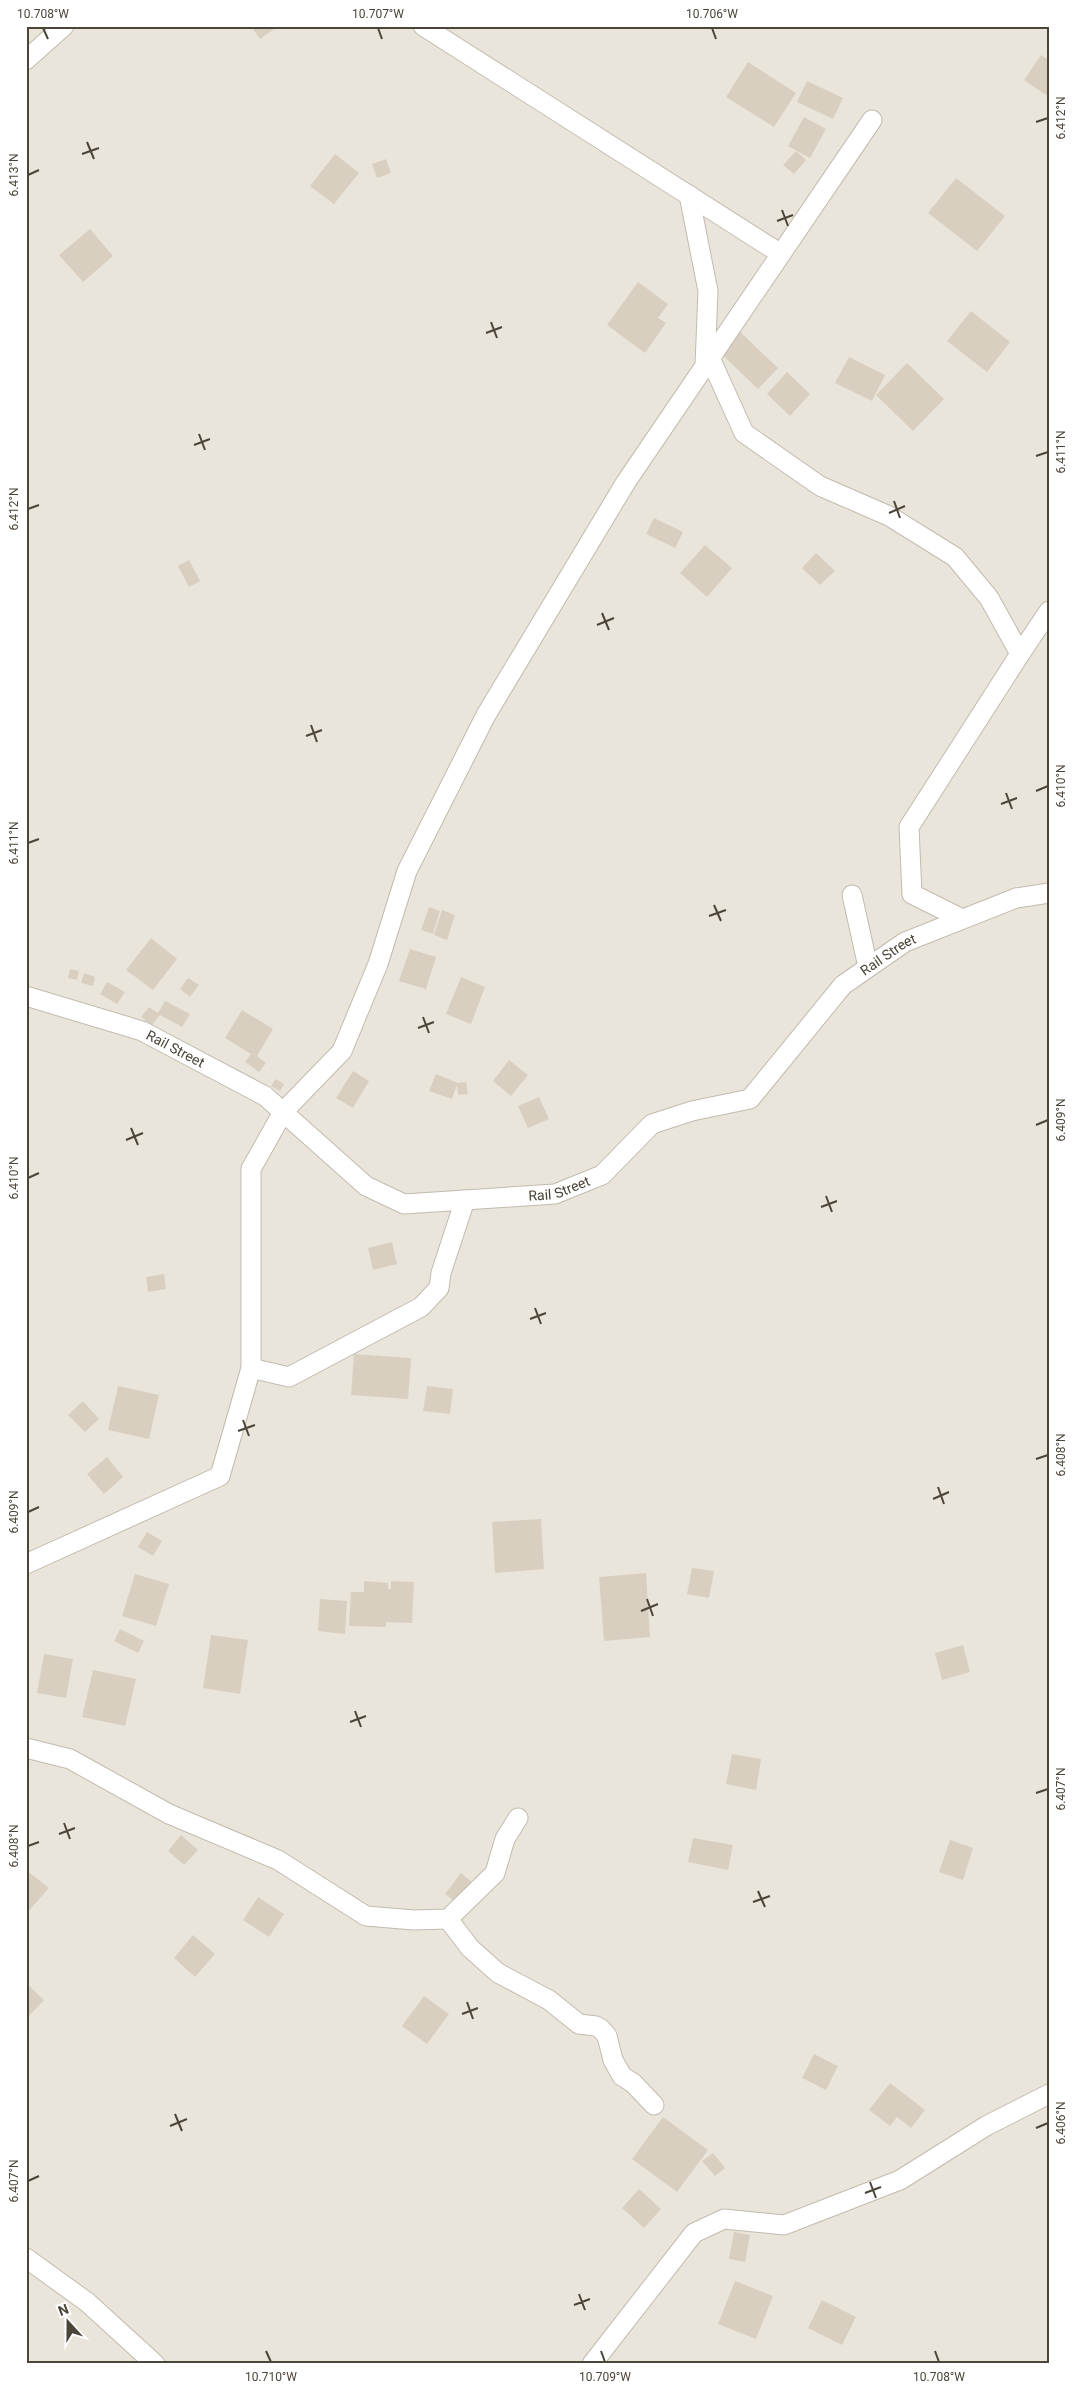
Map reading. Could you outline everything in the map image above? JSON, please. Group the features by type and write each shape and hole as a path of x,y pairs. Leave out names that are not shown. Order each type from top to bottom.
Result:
{"street":[{"path":"26,60 64,26"},
{"path":"423,26 781,254"},
{"path":"26,1564 220,1476 251,1368 252,1169 283,1112 342,1051 378,964 407,871 486,715 626,482 872,120"},
{"path":"689,195 708,291 708,361 744,433 820,486 889,516 955,557 989,598 1020,654"},
{"path":"962,919 912,894 909,827 1049,611"},
{"name":"Rail Street","path":"26,996 142,1031 265,1096 366,1186 404,1204 555,1194 602,1175 652,1124 692,1112 750,1099 844,985 905,942 1016,898 1049,894"},
{"path":"852,895 868,968"},
{"path":"251,1368 289,1377 421,1307 439,1288 440,1272 465,1200"},
{"path":"26,1748 70,1759 169,1814 278,1860 366,1916 414,1920 448,1919 495,1873 505,1839 518,1818"},
{"path":"448,1919 470,1948 498,1973 548,2000 579,2024 596,2026 601,2029 607,2036 613,2060 622,2076 633,2083 654,2105"},
{"path":"592,2364 694,2232 724,2219 784,2225 892,2183 986,2126 1049,2094"},
{"path":"26,2258 87,2302 155,2364"}],"shaded area":[{"path":"26,26 1049,26 1049,2364 26,2364"}],"building":[{"path":"251,26 278,26 260,39"},
{"path":"1041,55 1049,60 1049,97 1024,80"},
{"path":"748,62 796,93 774,127 726,97"},
{"path":"807,81 843,98 833,119 797,102"},
{"path":"804,117 826,129 810,158 788,146"},
{"path":"796,151 806,160 794,174 783,165"},
{"path":"335,154 359,173 334,204 310,186"},
{"path":"386,159 391,173 377,178 372,164"},
{"path":"956,178 1005,216 977,251 928,213"},
{"path":"90,229 113,256 83,282 59,255"},
{"path":"638,282 668,304 658,318 666,323 645,353 607,325"},
{"path":"971,311 1010,342 987,372 947,341"},
{"path":"735,327 778,368 758,389 715,348"},
{"path":"849,357 885,375 872,401 835,383"},
{"path":"907,363 944,399 913,431 876,395"},
{"path":"787,372 810,394 790,416 767,394"},
{"path":"654,518 683,532 675,548 646,534"},
{"path":"705,545 732,568 707,597 680,573"},
{"path":"816,553 835,571 820,585 802,568"},
{"path":"189,560 200,581 189,587 178,566"},
{"path":"429,907 440,911 433,934 421,930"},
{"path":"442,910 455,915 447,940 434,935"},
{"path":"151,938 177,959 153,990 126,970"},
{"path":"410,949 436,957 426,989 399,981"},
{"path":"70,969 79,971 77,980 68,978"},
{"path":"84,973 95,977 93,986 81,983"},
{"path":"461,977 485,987 471,1024 446,1014"},
{"path":"188,978 199,985 190,997 180,989"},
{"path":"107,982 125,992 117,1004 100,994"},
{"path":"165,1001 190,1014 182,1027 160,1015 152,1025 141,1017 149,1007 158,1013"},
{"path":"242,1010 273,1029 257,1056 266,1063 259,1072 245,1062 251,1054 225,1038"},
{"path":"509,1060 528,1075 511,1096 493,1081"},
{"path":"353,1071 369,1081 353,1108 336,1098"},
{"path":"436,1074 458,1083 466,1082 468,1094 458,1095 457,1085 452,1099 429,1091"},
{"path":"276,1079 284,1084 280,1091 271,1086"},
{"path":"539,1097 549,1119 528,1128 518,1106"},
{"path":"392,1242 397,1264 373,1270 368,1248"},
{"path":"164,1274 166,1289 148,1292 146,1277"},
{"path":"354,1354 411,1358 408,1399 351,1395"},
{"path":"118,1386 159,1395 149,1439 108,1430"},
{"path":"427,1386 453,1389 450,1414 423,1411"},
{"path":"83,1401 99,1419 85,1432 68,1415"},
{"path":"107,1457 123,1477 104,1494 87,1474"},
{"path":"541,1519 544,1569 495,1573 492,1522"},
{"path":"147,1532 162,1541 153,1556 138,1547"},
{"path":"692,1568 714,1571 709,1598 687,1594"},
{"path":"646,1573 650,1637 604,1641 599,1577"},
{"path":"135,1574 169,1584 156,1626 122,1616"},
{"path":"364,1581 388,1583 388,1589 391,1589 391,1581 414,1582 412,1623 386,1622 386,1627 349,1626 351,1592 364,1592"},
{"path":"320,1599 347,1601 345,1634 318,1631"},
{"path":"120,1629 144,1641 138,1653 114,1641"},
{"path":"211,1635 248,1640 240,1694 203,1688"},
{"path":"963,1645 970,1672 942,1680 935,1653"},
{"path":"44,1654 73,1659 66,1698 37,1693"},
{"path":"93,1670 136,1679 125,1726 82,1717"},
{"path":"732,1754 761,1759 756,1790 726,1784"},
{"path":"181,1835 198,1850 184,1865 168,1851"},
{"path":"693,1838 733,1845 728,1870 688,1862"},
{"path":"950,1840 973,1848 963,1880 939,1872"},
{"path":"26,1870 49,1888 26,1914"},
{"path":"461,1873 473,1883 457,1903 445,1894"},
{"path":"258,1897 284,1914 269,1937 243,1920"},
{"path":"193,1935 215,1954 195,1977 174,1958"},
{"path":"26,1983 44,2000 26,2019"},
{"path":"424,1996 449,2014 427,2044 402,2026"},
{"path":"814,2054 838,2066 826,2090 802,2078"},
{"path":"890,2083 925,2110 911,2128 897,2117 890,2126 869,2110"},
{"path":"663,2117 708,2150 677,2192 632,2159"},
{"path":"713,2153 725,2168 715,2176 702,2161"},
{"path":"639,2189 661,2209 644,2228 622,2208"},
{"path":"734,2232 750,2235 745,2262 729,2259"},
{"path":"735,2281 773,2296 756,2339 718,2324"},
{"path":"822,2300 856,2317 842,2345 808,2328"}]}
